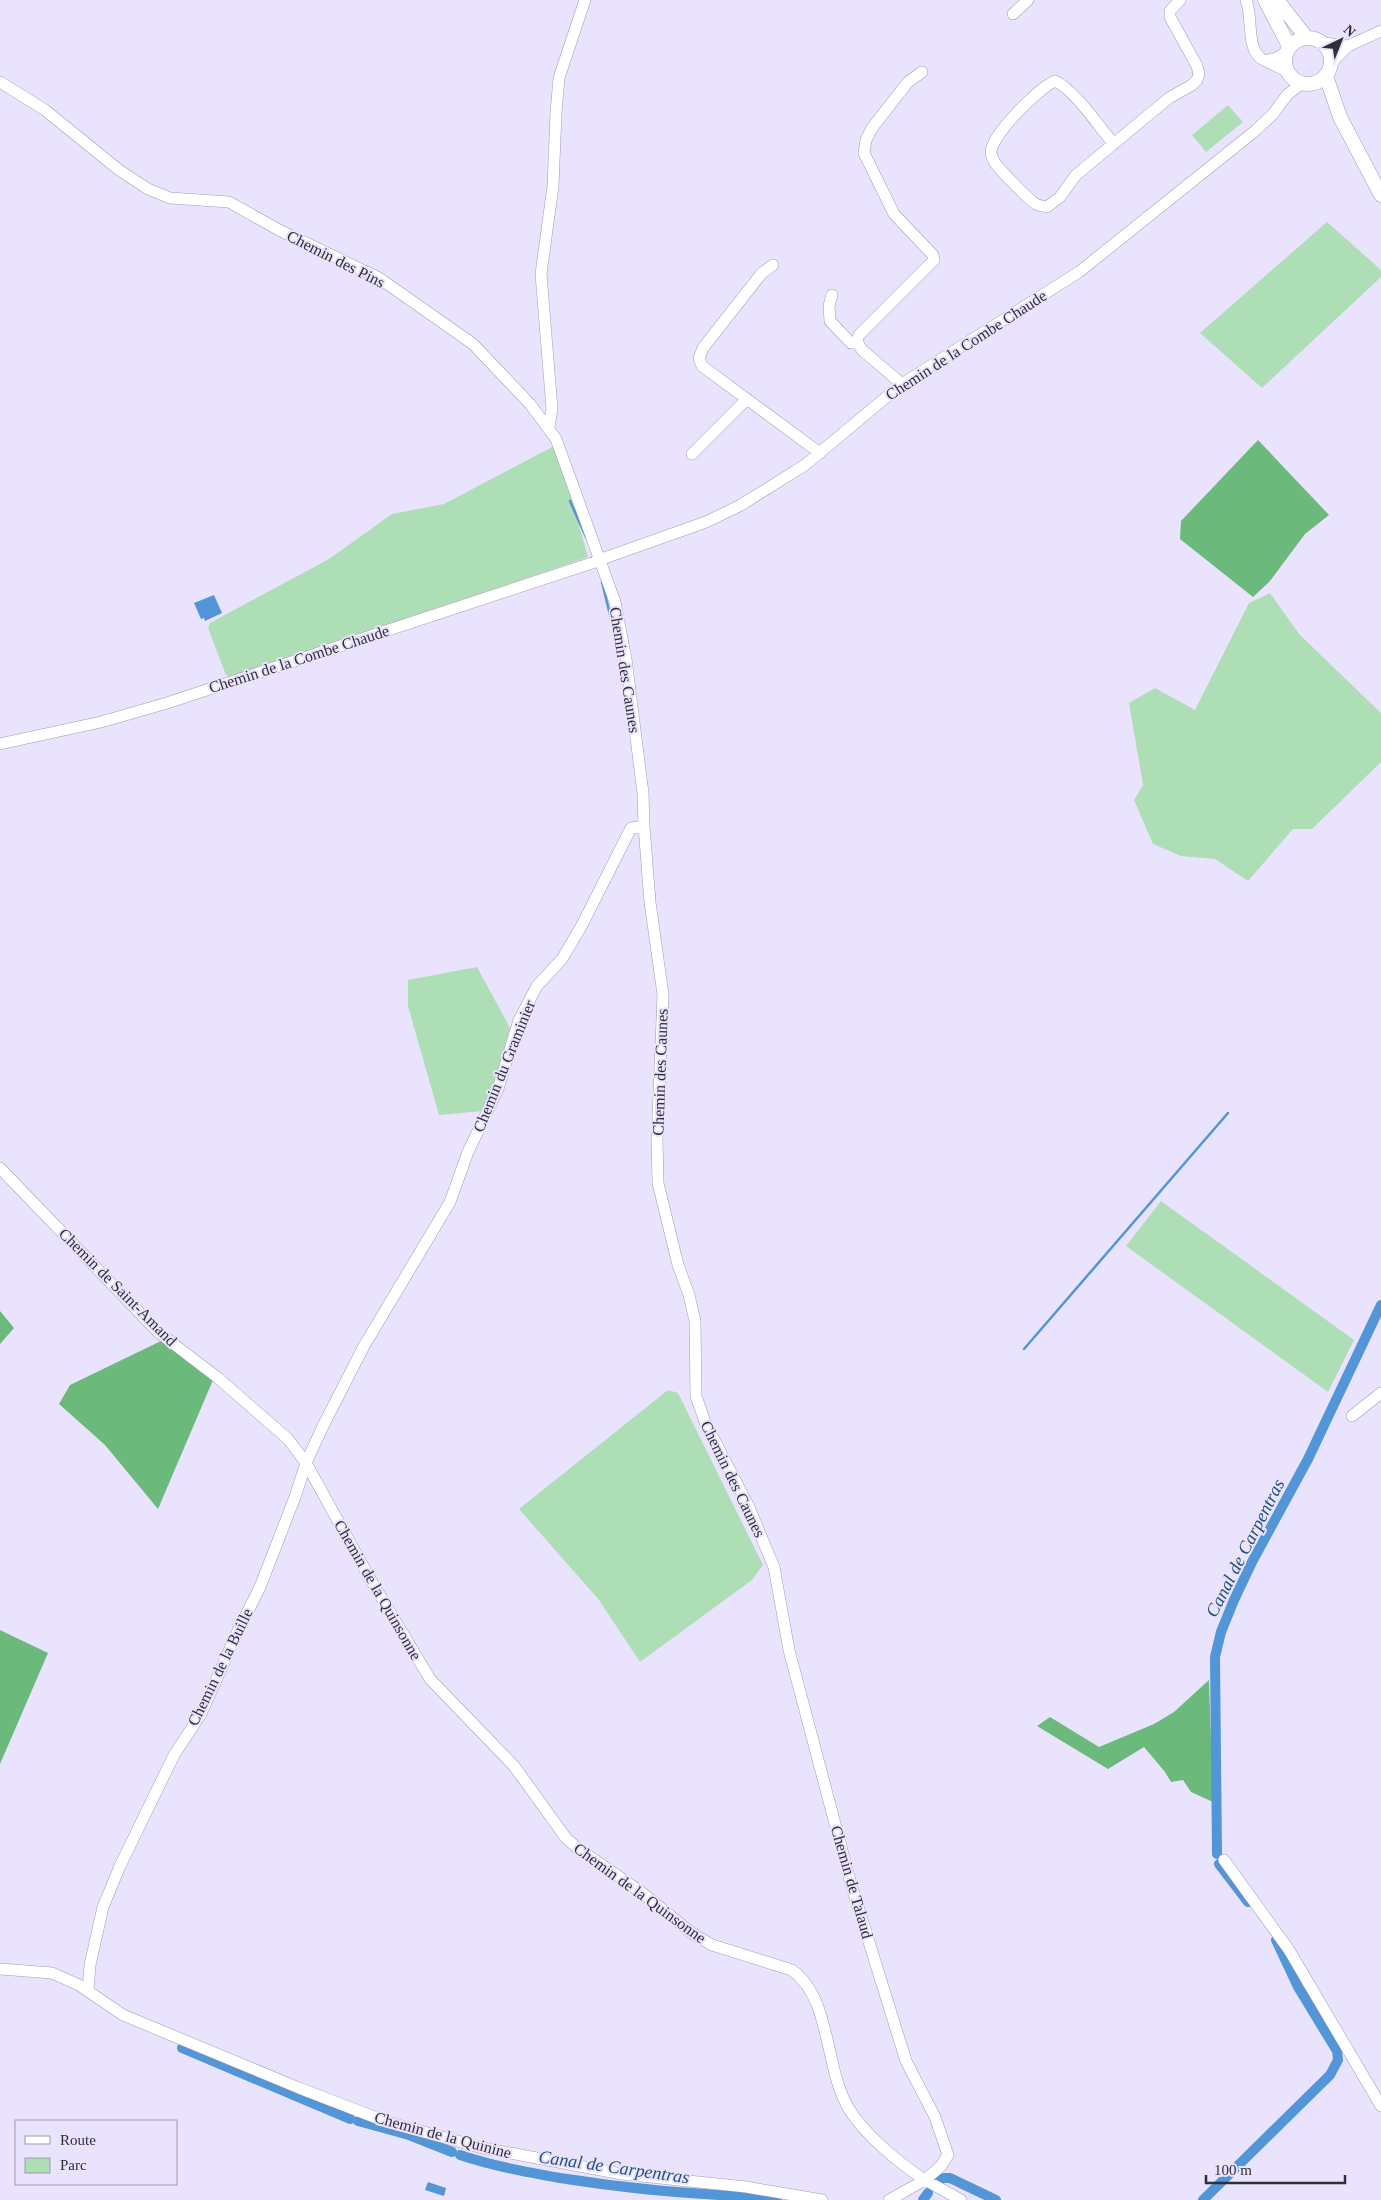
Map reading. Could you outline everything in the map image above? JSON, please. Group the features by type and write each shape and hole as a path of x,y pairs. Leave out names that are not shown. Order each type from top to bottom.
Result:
{"main road":[{"path":"1265,0 1287,50"},
{"path":"1277,0 1306,37"},
{"path":"1340,117 1307,84 1294,80 1287,72 1284,62 1287,50 1293,42 1306,37 1318,40 1324,43 1330,52 1328,69 1340,117 1381,194"},
{"path":"1307,84 1328,69"}],"street":[{"path":"549,427 552,409 541,274 553,186 559,78 585,0"},
{"path":"1013,14 1028,0"},
{"path":"1114,144 1068,90 1062,84 1055,81 1036,93 1017,112 994,144 991,152 994,162 1036,204 1047,207 1060,197 1076,175 1114,144 1169,98 1197,80 1199,74 1197,66 1170,17 1170,10 1180,0"},
{"path":"1246,0 1250,14 1253,48 1257,55 1287,72"},
{"path":"1328,69 1348,46 1381,31"},
{"path":"1324,43 1348,46"},
{"path":"1268,60 1275,59 1287,50"},
{"path":"902,384 862,350 857,342 859,335 934,260 933,255 894,214 864,153 866,140 872,128 908,82 922,72"},
{"name":"Chemin de la Combe Chaude","path":"1282,100 1287,72"},
{"name":"Chemin des Pins","path":"0,82 45,110 119,170 148,189 170,198 229,202 279,230 379,278 473,344 530,404 549,427 564,456 598,561"},
{"name":"Chemin de la Combe Chaude","path":"0,744 101,722 168,703 598,561 706,522 741,506 805,465 902,384 1079,272 1255,131 1273,114 1282,100 1292,90 1307,84"},
{"path":"773,265 762,272 703,348 698,358 702,366 820,453"},
{"path":"832,295 830,320 851,343 857,342"},
{"path":"692,454 747,399"},
{"name":"Chemin des Caunes","path":"598,561 615,602 622,634 643,793 650,902 663,995 658,1081 658,1183 678,1265 690,1295 694,1321 696,1396 699,1408 748,1505 774,1567"},
{"name":"Chemin du Graminier","path":"364,1346 450,1202 468,1152 498,1089 515,1032 537,986 562,959 582,925 631,828 644,826"},
{"name":"Chemin de Saint-Amand","path":"0,1168 158,1332 218,1378 288,1439 306,1463"},
{"name":"Chemin de la Buille","path":"88,1990 90,1965 106,1899 120,1866 174,1755 202,1714 237,1633 260,1587 295,1497 306,1463 364,1346"},
{"path":"1352,1416 1381,1393"},
{"name":"Chemin de la Quinsonne","path":"306,1463 369,1577 430,1679 514,1766 566,1838 641,1892 693,1934 712,1946 792,1970 802,1977 810,1987 816,2001 838,2083 850,2110 899,2163 925,2180"},
{"name":"Chemin de Talaud","path":"774,1567 789,1650 851,1884 906,2061 935,2117 947,2149 946,2160 925,2180"},
{"path":"1224,1860 1289,1950 1381,2106"},
{"name":"Chemin de la Quinine","path":"0,1969 52,1973 88,1990 123,2015 299,2088 387,2122 483,2148 622,2174 746,2187 822,2200"},
{"path":"889,2200 925,2180 960,2200"}],"green space":[{"path":"1228,105 1243,122 1206,152 1192,135"},
{"path":"1327,222 1381,270 1381,277 1262,388 1200,333"},
{"path":"1258,440 1329,515 1305,534 1270,581 1253,597 1180,539 1181,521"},
{"path":"556,445 588,557 235,678 226,675 208,628 210,623 329,559 392,514 444,504"},
{"path":"1270,593 1300,635 1381,713 1381,762 1312,829 1293,829 1248,881 1215,859 1181,856 1153,844 1134,800 1143,785 1129,703 1155,688 1195,710 1249,603"},
{"path":"477,967 510,1028 494,1086 483,1111 439,1115 408,1006 408,980"},
{"path":"1161,1201 1354,1340 1328,1392 1126,1246"},
{"path":"0,1311 14,1328 0,1344"},
{"path":"161,1341 213,1380 158,1509 105,1445 59,1404 70,1385"},
{"path":"668,1390 678,1393 763,1565 752,1580 640,1662 599,1600 519,1509"},
{"path":"0,1630 48,1653 0,1764"},
{"path":"1209,1680 1213,1802 1191,1792 1183,1780 1171,1782 1144,1747 1108,1769 1037,1726 1050,1717 1099,1747 1154,1724 1174,1712"}],"water":[{"path":"214,595 222,613 205,621 204,618 201,619 194,603"},
{"path":"428,2182 446,2188 444,2196 425,2190"}],"waterway":[{"path":"570,501 586,537"},
{"path":"602,582 619,652"},
{"path":"1024,1349 1228,1113"},
{"name":"Canal de Carpentras","path":"1217,1854 1215,1657 1221,1632 1252,1562 1308,1459 1381,1305"},
{"name":"Canal de Carpentras","path":"1219,1864 1248,1902"},
{"name":"Canal de Carpentras","path":"1203,2200 1330,2075 1338,2060 1337,2051 1298,1987 1276,1940"},
{"name":"Canal de Carpentras","path":"182,2048 350,2119"},
{"name":"Canal de Carpentras","path":"358,2121 409,2135 452,2152"},
{"name":"Canal de Carpentras","path":"460,2155 510,2168 586,2182 662,2191 765,2197"},
{"name":"Canal de Carpentras","path":"934,2181 950,2178 996,2200"},
{"name":"Canal de Carpentras","path":"923,2200 928,2193"},
{"name":"Canal de Carpentras","path":"773,2199 777,2200"}]}
